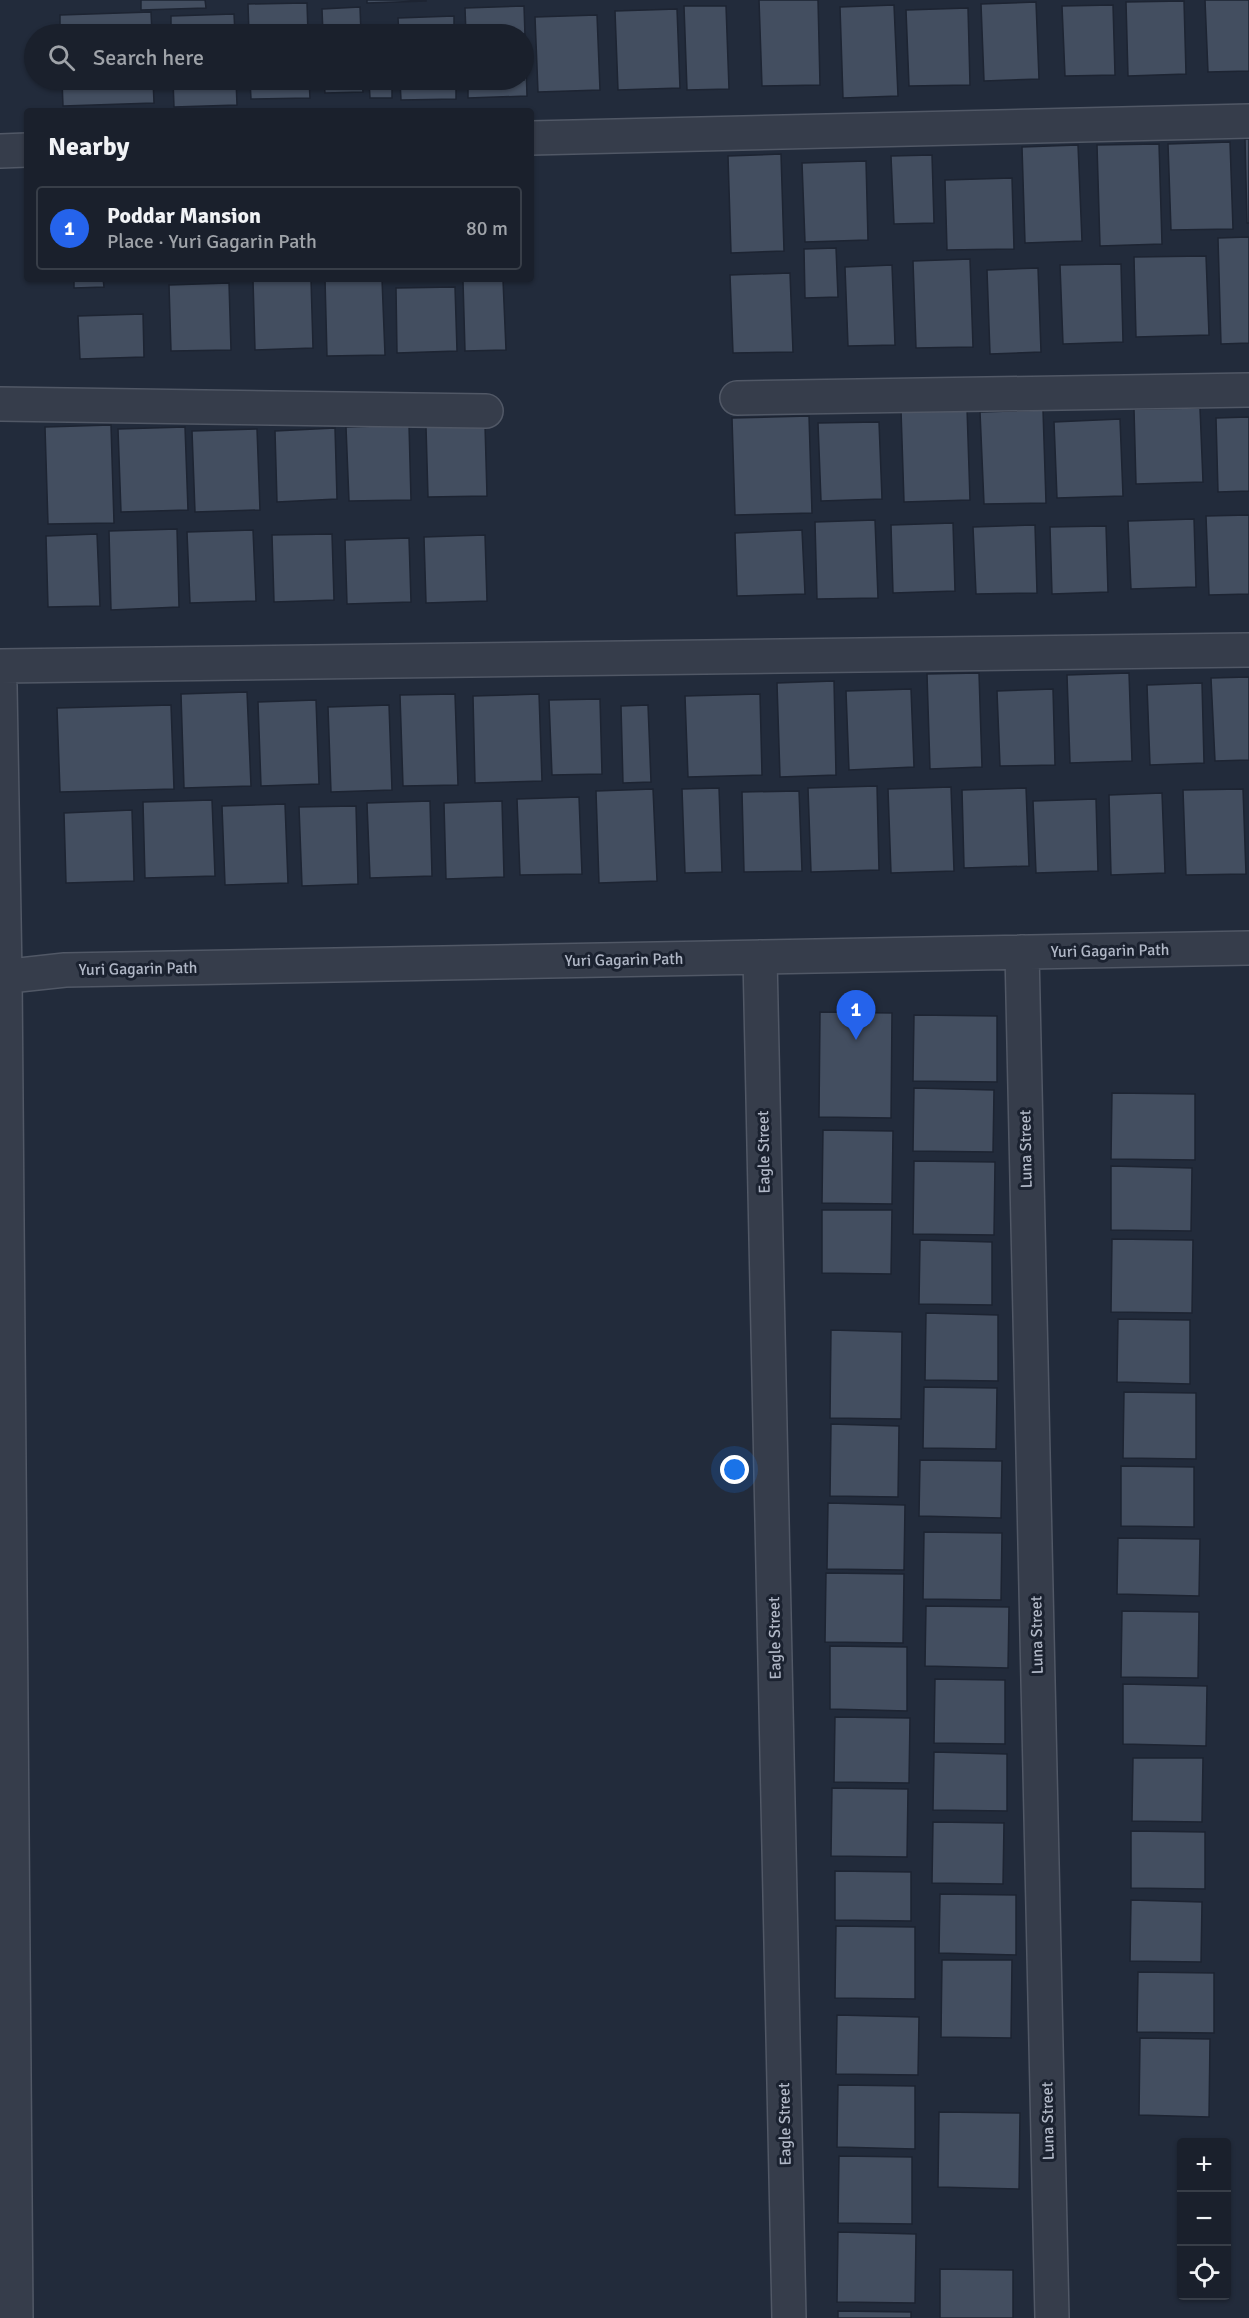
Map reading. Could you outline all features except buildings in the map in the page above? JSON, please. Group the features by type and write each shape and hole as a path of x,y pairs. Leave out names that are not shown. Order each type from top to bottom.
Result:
{"street":[{"path":"534,138 1249,121"},
{"path":"0,151 24,150"},
{"path":"737,398 1249,390"},
{"path":"0,404 486,411"},
{"path":"0,666 1249,650"},
{"path":"0,686 6,1859 16,2318"},
{"name":"Yuri Gagarin Path","path":"3,976 65,970 1249,948"},
{"name":"Luna Street","path":"1022,952 1052,2318"},
{"name":"Eagle Street","path":"760,957 789,2318"}],"place":[{"name":"Poddar Mansion","path":"856,1040"}]}
